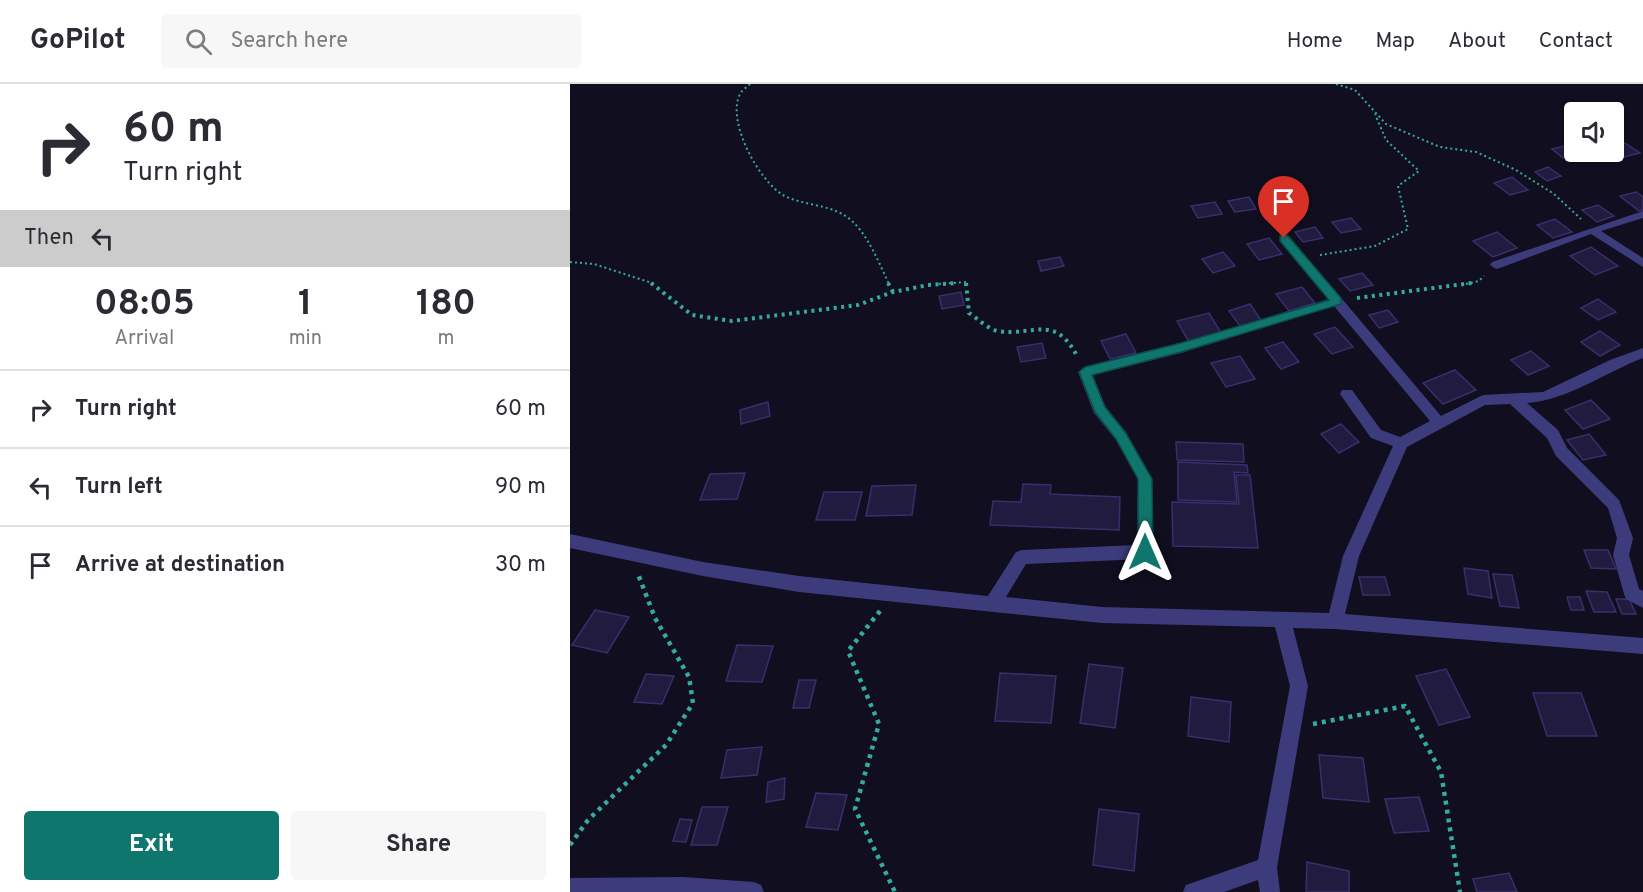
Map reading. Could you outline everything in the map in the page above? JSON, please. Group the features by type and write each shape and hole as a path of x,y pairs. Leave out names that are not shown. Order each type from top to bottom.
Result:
{"street":[{"path":"1496,265 1643,214"},
{"path":"1592,230 1643,263"},
{"path":"1284,238 1439,423"},
{"path":"992,604 1022,557 1145,552 1145,479 1121,436 1099,409 1085,372 1181,348 1337,301"},
{"path":"1335,621 1351,556 1401,443 1482,400 1545,397 1615,363 1643,353"},
{"path":"1347,394 1376,434 1401,443"},
{"path":"1512,399 1553,434 1561,452 1614,505 1625,538 1621,555 1632,594 1643,600"},
{"path":"570,540 703,569 799,584 1102,615 1335,621 1643,646"},
{"path":"1270,892 1268,867 1299,686 1282,620"},
{"path":"1193,892 1268,867"},
{"path":"570,888 683,887 754,892"}],"path":[{"path":"750,84 742,88 736,102 737,117 746,145 764,178 781,194 812,205 835,208 852,220 863,235 894,292"},
{"path":"1336,84 1355,90 1386,124 1409,135 1440,147 1476,152 1516,170 1554,194 1592,230"},
{"path":"1300,258 1375,246 1408,229 1398,186 1419,171 1395,151 1378,130 1375,114"},
{"path":"570,262 594,264 655,284 692,315 732,321 858,305 894,292 928,285 966,282 969,313 994,331 1051,329 1071,344 1085,372"},
{"path":"1337,301 1479,281 1496,265"},
{"path":"570,845 588,820 666,745 693,702 689,677 655,618 631,554"},
{"path":"894,594 848,651 879,724 855,809 895,892"},
{"path":"1292,728 1405,706 1441,772 1460,892"}],"building":[{"path":"1625,143 1640,153 1624,157"},
{"path":"1564,146 1564,158 1563,158 1552,149"},
{"path":"1548,167 1561,176 1547,181 1535,172"},
{"path":"1512,177 1528,190 1510,195 1494,183"},
{"path":"1636,192 1643,197 1643,210 1639,211 1620,196"},
{"path":"1249,197 1256,209 1235,212 1228,201"},
{"path":"1215,202 1222,214 1198,218 1191,206"},
{"path":"1598,205 1614,216 1597,222 1582,210"},
{"path":"1351,218 1361,229 1341,233 1332,222"},
{"path":"1555,219 1572,232 1553,238 1537,225"},
{"path":"1315,227 1323,238 1303,242 1295,232"},
{"path":"1497,232 1517,248 1493,257 1473,241"},
{"path":"1269,238 1282,254 1259,260 1247,244"},
{"path":"1591,247 1618,266 1595,275 1570,256"},
{"path":"1223,252 1235,266 1213,273 1202,259"},
{"path":"1060,257 1064,266 1041,271 1038,261"},
{"path":"1362,273 1373,285 1350,291 1339,279"},
{"path":"1302,287 1315,303 1289,311 1276,294"},
{"path":"961,292 964,305 942,309 939,296"},
{"path":"1598,299 1616,312 1598,320 1581,308"},
{"path":"1250,304 1261,320 1240,326 1229,311"},
{"path":"1388,310 1398,322 1379,328 1369,315"},
{"path":"1209,313 1221,333 1189,342 1177,321"},
{"path":"1335,327 1353,347 1332,354 1314,334"},
{"path":"1600,331 1620,345 1600,356 1581,342"},
{"path":"1126,334 1136,353 1110,359 1101,341"},
{"path":"1283,342 1299,362 1281,369 1265,348"},
{"path":"1042,343 1046,358 1021,362 1017,347"},
{"path":"1531,351 1549,366 1528,375 1511,360"},
{"path":"1240,356 1255,379 1226,387 1211,363"},
{"path":"1455,370 1476,390 1443,404 1423,383"},
{"path":"1591,400 1610,419 1583,429 1565,410"},
{"path":"768,402 770,416 741,424 740,410"},
{"path":"1341,424 1359,442 1339,453 1321,434"},
{"path":"1589,434 1606,455 1583,460 1567,440"},
{"path":"1176,442 1243,444 1244,462 1177,460"},
{"path":"1178,462 1247,465 1248,473 1234,472 1237,502 1178,500"},
{"path":"745,473 737,499 700,500 710,474"},
{"path":"1236,475 1250,475 1258,548 1173,546 1172,502 1239,504"},
{"path":"1023,484 1051,485 1050,494 1120,497 1119,530 990,525 993,501 1021,502"},
{"path":"916,485 912,515 866,516 872,486"},
{"path":"824,492 862,492 855,520 816,520"},
{"path":"1584,550 1608,550 1616,569 1591,568"},
{"path":"1464,568 1488,571 1492,598 1468,594"},
{"path":"1493,574 1512,575 1519,608 1500,606"},
{"path":"1359,577 1385,577 1390,595 1363,595"},
{"path":"1586,591 1607,592 1616,612 1594,612"},
{"path":"1567,597 1580,597 1584,610 1571,610"},
{"path":"1616,599 1629,599 1636,614 1622,614"},
{"path":"595,610 629,617 607,653 572,645"},
{"path":"737,645 773,646 762,682 726,681"},
{"path":"1089,664 1123,668 1115,728 1080,723"},
{"path":"1446,669 1470,717 1439,725 1416,676"},
{"path":"1000,673 1056,676 1051,723 995,721"},
{"path":"646,674 674,676 662,704 634,702"},
{"path":"799,680 816,680 809,708 793,708"},
{"path":"1533,693 1581,693 1597,736 1547,736"},
{"path":"1191,697 1231,702 1229,742 1188,736"},
{"path":"762,747 757,775 721,778 727,750"},
{"path":"1319,755 1363,758 1369,802 1323,798"},
{"path":"785,778 784,799 766,802 768,782"},
{"path":"816,793 847,795 838,830 806,827"},
{"path":"1419,797 1429,831 1394,833 1385,799"},
{"path":"702,807 728,807 717,845 691,845"},
{"path":"1099,809 1139,814 1134,871 1093,865"},
{"path":"680,819 692,820 686,842 673,841"},
{"path":"1307,862 1349,871 1349,892 1306,892"},
{"path":"1509,873 1517,892 1477,892 1473,879"}],"route":[{"path":"1145,552 1145,479 1121,436 1099,409 1085,372 1181,348 1337,301 1284,238"}]}
